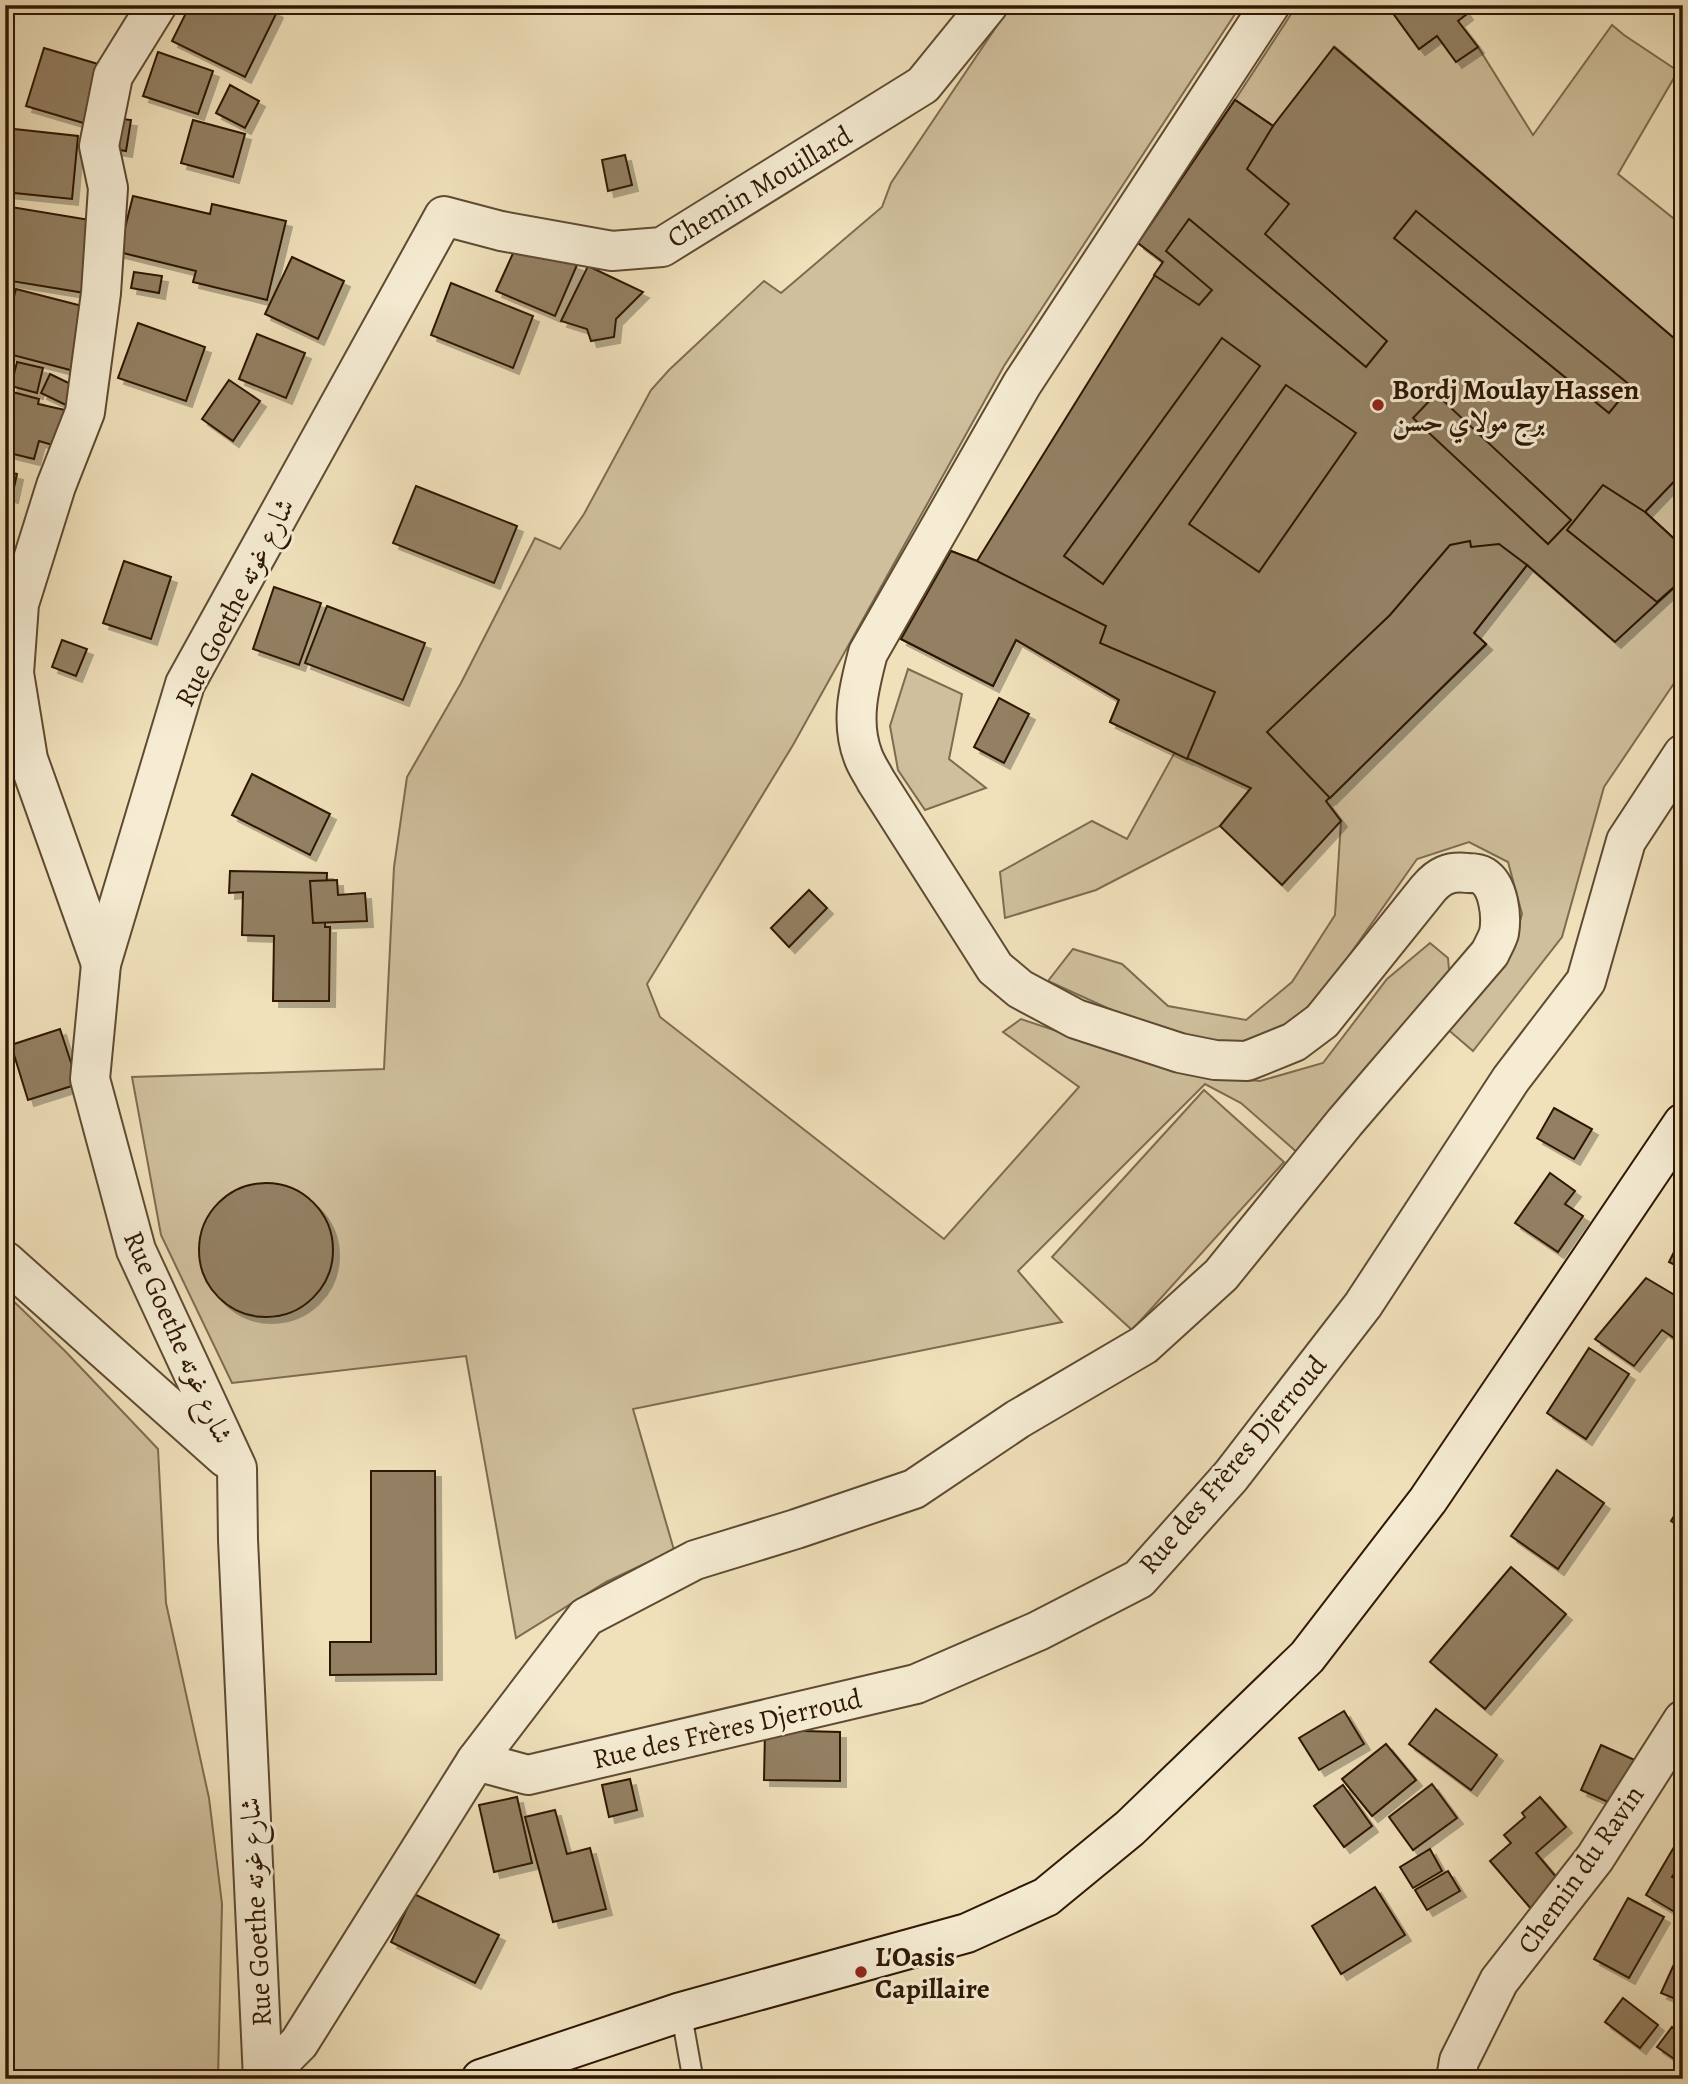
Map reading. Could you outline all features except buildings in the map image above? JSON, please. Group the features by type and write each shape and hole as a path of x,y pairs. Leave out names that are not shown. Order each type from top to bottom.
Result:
{"street":[{"path":"101,964 28,759 14,673 19,604 56,486 85,412 101,293 108,188 99,146 113,76 157,5"},
{"name":"Chemin Mouillard","path":"444,216 512,233 612,251 662,247 923,85 988,5"},
{"path":"263,2076 299,2043 476,1761 586,1617 695,1560 914,1489 1018,1419 1144,1345 1221,1275 1345,1122 1490,953 1499,935 1498,901 1490,882 1481,874 1448,873 1437,879 1428,889 1322,1021 1294,1042 1247,1061 1180,1053 1076,1019 1020,989 995,968 863,757 856,723 858,689 868,653 1022,384 1270,5"},
{"name":"Rue Goethe شارع غوته","path":"263,2076 237,1468 136,1250 90,1079 101,964 185,684 444,216"},
{"name":"Rue des Frères Djerroud","path":"476,1761 528,1775 916,1684 1038,1631 1139,1578 1231,1476 1363,1305 1511,1079 1586,981 1626,841 1683,754"},
{"path":"481,2079 681,2012 967,1933 1045,1897 1130,1828 1307,1657 1428,1500 1683,1123"},
{"path":"5,1261 237,1468"},
{"name":"Chemin du Ravin","path":"1456,2079 1459,2061 1499,1981 1595,1858 1683,1720"}],"lane":[{"path":"681,2012 693,2079"}],"shaded area":[{"path":"1011,5 1241,5 1004,366 793,745 647,984 660,1017 944,1239 1079,1087 1003,1032 1021,1019 1185,1074 1260,1081 1323,1063 1387,979 1430,943 1448,958 1450,982 1299,1154 1241,1103 1205,1084 1018,1271 1062,1322 633,1409 674,1550 606,1582 516,1638 466,1356 232,1383 161,1235 132,1077 384,1069 394,867 407,777 461,683 535,538 560,549 584,514 651,390 669,370 764,281 781,293 882,207 891,183"},
{"path":"1297,5 1387,5 1419,49 1437,36 1456,62 1478,47 1533,135 1612,25 1678,71 1618,174 1683,226 1683,330 1675,339 1335,47 1273,126 1235,100"},
{"path":"1683,472 1683,547 1645,512"},
{"path":"1527,565 1615,641 1683,580 1683,670 1604,787 1562,937 1473,1051 1445,1027 1509,959 1522,914 1508,862 1469,842 1417,859 1329,984 1285,1031 1233,1048 1180,1041 1048,981 1073,949 1122,964 1168,1006 1246,1020 1292,982 1335,915 1341,821 1326,801 1486,645 1474,633"},
{"path":"908,669 962,694 949,759 986,788 925,810 898,770 890,726"},
{"path":"1175,752 1251,788 1220,826 1096,890 1005,918 1000,872 1092,821 1127,839"},
{"path":"1204,1090 1284,1162 1132,1330 1052,1257"},
{"path":"5,1293 65,1351 158,1449 166,1603 209,1798 222,1904 218,2079 5,2079"}],"place":[{"name":"Bordj Moulay Hassen برج مولاي حسن","path":"1378,405"},
{"name":"L'Oasis Capillaire","path":"861,1972"}]}
